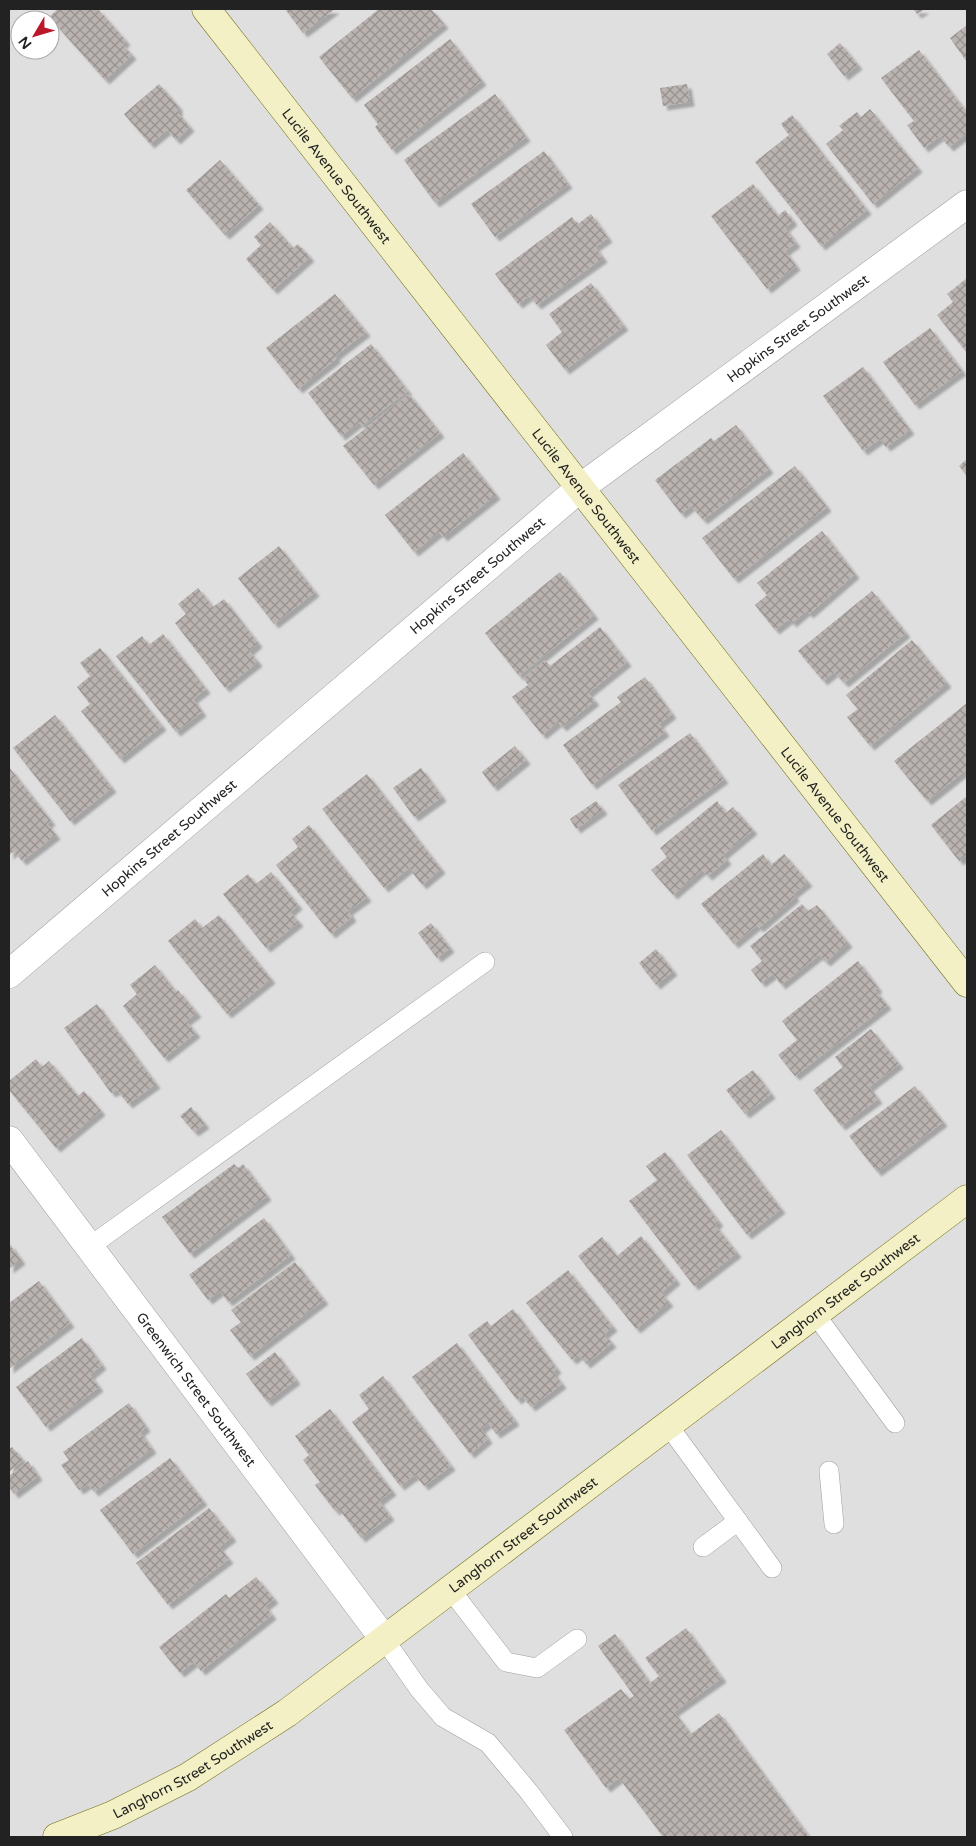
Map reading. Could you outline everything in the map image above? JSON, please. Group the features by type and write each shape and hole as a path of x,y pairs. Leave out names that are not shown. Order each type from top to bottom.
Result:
{"street":[{"name":"Lucile Avenue Southwest","path":"206,9 967,983"},
{"name":"Hopkins Street Southwest","path":"9,974 580,488 967,205"},
{"name":"Greenwich Street Southwest","path":"9,1140 384,1640"},
{"name":"Langhorn Street Southwest","path":"57,1837 113,1815 188,1777 287,1713 967,1199"}],"lane":[{"path":"89,1247 485,962"},
{"path":"815,1314 895,1423"},
{"path":"668,1425 772,1568"},
{"path":"829,1471 834,1524"},
{"path":"703,1547 738,1522"},
{"path":"450,1589 506,1662 537,1668 578,1639"},
{"path":"384,1640 419,1689 443,1717 488,1744 529,1792 563,1837"}],"shaded area":[{"path":"9,9 967,9 967,1837 9,1837"}],"building":[{"path":"98,9 126,41 122,44 132,55 105,80 60,29 60,10 57,10"},
{"path":"285,9 335,9 303,33"},
{"path":"379,9 431,9 444,24 352,98 319,57"},
{"path":"913,9 925,9 917,14"},
{"path":"967,25 967,62 950,38"},
{"path":"450,39 482,81 392,150 375,127 378,124 364,105"},
{"path":"840,43 858,65 844,76 827,54"},
{"path":"919,50 967,113 967,133 949,147 940,136 924,148 907,125 914,121 881,78"},
{"path":"159,84 178,106 178,113 190,127 176,140 167,130 150,144 124,114"},
{"path":"687,84 690,102 663,106 660,88"},
{"path":"495,94 526,137 435,203 404,160"},
{"path":"870,109 918,168 873,204 826,144 843,130 839,126 849,118 857,112 861,117"},
{"path":"792,115 867,210 821,246 755,162 789,135 781,124"},
{"path":"544,151 568,184 495,237 471,204"},
{"path":"220,160 259,205 225,235 186,190"},
{"path":"753,184 778,216 785,210 793,221 785,228 796,243 785,251 796,266 767,289 711,216"},
{"path":"591,214 608,238 595,247 603,258 537,305 529,296 518,304 495,274 572,217 578,224"},
{"path":"270,222 293,248 298,244 310,257 273,290 246,259 261,245 254,237"},
{"path":"967,278 967,353 937,315 953,302 947,294"},
{"path":"591,283 624,326 565,370 546,345 562,332 549,314"},
{"path":"335,294 366,332 335,356 337,358 298,389 266,348"},
{"path":"930,328 962,371 915,405 883,362"},
{"path":"371,344 408,391 362,426 359,422 341,436 308,393"},
{"path":"863,367 910,430 886,447 880,439 863,451 823,396"},
{"path":"409,394 440,433 374,485 343,446"},
{"path":"736,425 769,469 703,520 691,506 681,514 655,480 711,438 714,441"},
{"path":"463,453 496,495 443,537 439,532 414,552 385,515"},
{"path":"967,459 967,476 959,466"},
{"path":"795,466 827,507 734,579 702,538"},
{"path":"822,531 855,574 809,614 806,611 792,623 789,619 775,630 755,605 767,595 757,583"},
{"path":"279,546 315,592 274,624 238,578"},
{"path":"560,572 594,615 519,676 485,633"},
{"path":"198,588 213,607 224,599 258,643 249,651 258,662 225,688 175,623 186,614 178,604"},
{"path":"872,591 906,633 844,683 834,672 823,681 798,651"},
{"path":"600,627 627,662 588,693 595,701 562,727 558,722 542,735 512,697 528,685 523,678 545,660 550,666"},
{"path":"163,634 206,689 193,699 202,712 176,732 116,656 142,636 149,645"},
{"path":"912,640 947,683 870,746 847,717 858,709 846,695"},
{"path":"100,648 162,726 120,759 81,711 90,704 77,687 90,676 80,663"},
{"path":"645,677 672,714 659,724 665,732 592,785 563,745 621,702 617,697"},
{"path":"967,703 967,769 927,801 894,761"},
{"path":"55,715 112,788 70,821 13,748"},
{"path":"690,733 724,779 652,831 618,785"},
{"path":"515,746 526,760 493,787 482,772"},
{"path":"9,767 51,821 47,824 56,835 22,861 14,851 9,855"},
{"path":"421,768 442,797 414,817 393,788"},
{"path":"367,774 441,869 422,885 409,868 384,888 322,809"},
{"path":"967,796 967,854 959,861 931,825"},
{"path":"596,801 603,810 576,829 570,819"},
{"path":"717,801 726,813 733,807 753,830 723,855 727,860 708,876 702,870 673,895 651,870 667,857 660,848"},
{"path":"309,825 367,897 348,911 352,917 331,934 276,865 298,847 292,839"},
{"path":"763,854 771,865 784,854 808,882 793,894 795,897 759,928 757,925 734,944 701,904"},
{"path":"271,872 298,905 290,912 299,922 266,948 223,894 248,874 256,884"},
{"path":"802,904 808,911 817,905 848,943 826,962 819,955 781,985 773,974 761,983 751,970 762,961 750,946"},
{"path":"219,915 271,979 227,1014 168,941 195,919 202,928"},
{"path":"431,923 450,948 437,958 418,933"},
{"path":"656,949 673,971 656,985 639,963"},
{"path":"858,961 878,988 875,990 887,1005 795,1076 778,1055 797,1040 782,1021"},
{"path":"155,965 176,992 178,990 197,1013 186,1021 196,1033 164,1058 123,1006 137,994 130,985"},
{"path":"97,1004 156,1084 128,1104 117,1090 111,1093 64,1028"},
{"path":"871,1029 899,1064 869,1087 878,1099 841,1126 813,1090 843,1067 835,1057"},
{"path":"36,1059 42,1067 49,1061 78,1096 84,1091 101,1111 56,1148 9,1090 9,1081"},
{"path":"753,1070 771,1094 745,1114 726,1090"},
{"path":"915,1086 943,1122 877,1172 849,1136"},
{"path":"191,1107 205,1124 194,1132 180,1116"},
{"path":"721,1130 781,1209 747,1235 687,1155"},
{"path":"665,1152 719,1222 715,1225 737,1253 694,1286 629,1201 657,1180 646,1166"},
{"path":"234,1164 238,1168 243,1164 267,1196 190,1254 162,1217"},
{"path":"264,1218 291,1255 228,1302 220,1291 208,1300 189,1275"},
{"path":"641,1236 676,1280 661,1293 669,1302 636,1329 578,1256 602,1237 617,1256"},
{"path":"9,1243 21,1260 9,1269"},
{"path":"295,1262 324,1300 250,1356 230,1330 241,1322 231,1310"},
{"path":"568,1270 613,1327 604,1334 612,1343 586,1364 579,1355 572,1360 526,1303"},
{"path":"39,1281 70,1323 9,1369 9,1303"},
{"path":"513,1309 557,1369 553,1372 562,1384 531,1407 522,1396 517,1400 468,1335 487,1321 491,1326"},
{"path":"82,1338 102,1365 90,1375 99,1387 46,1427 16,1387"},
{"path":"457,1343 515,1421 496,1434 488,1423 481,1429 488,1439 470,1454 412,1377"},
{"path":"275,1352 296,1380 267,1402 246,1374"},
{"path":"383,1376 451,1466 424,1486 415,1475 400,1486 352,1422 369,1409 359,1395"},
{"path":"129,1403 146,1427 140,1432 152,1449 94,1492 88,1484 79,1490 61,1465 69,1460 63,1452"},
{"path":"330,1409 392,1491 379,1501 390,1516 361,1538 338,1508 335,1511 315,1485 320,1482 303,1460 309,1455 295,1436"},
{"path":"12,1447 23,1460 9,1472 9,1449"},
{"path":"170,1458 203,1501 133,1554 100,1510"},
{"path":"28,1461 38,1476 14,1494 9,1487 9,1476"},
{"path":"209,1508 232,1537 219,1547 229,1559 168,1605 136,1563"},
{"path":"256,1577 274,1599 265,1606 272,1615 201,1671 194,1662 180,1673 159,1647 226,1594 229,1598"},
{"path":"686,1628 722,1678 674,1712 691,1734 719,1713 809,1837 663,1837 619,1778 606,1788 564,1730 621,1689 629,1699 634,1696 598,1646 615,1634 650,1683 659,1676 645,1658"}]}
